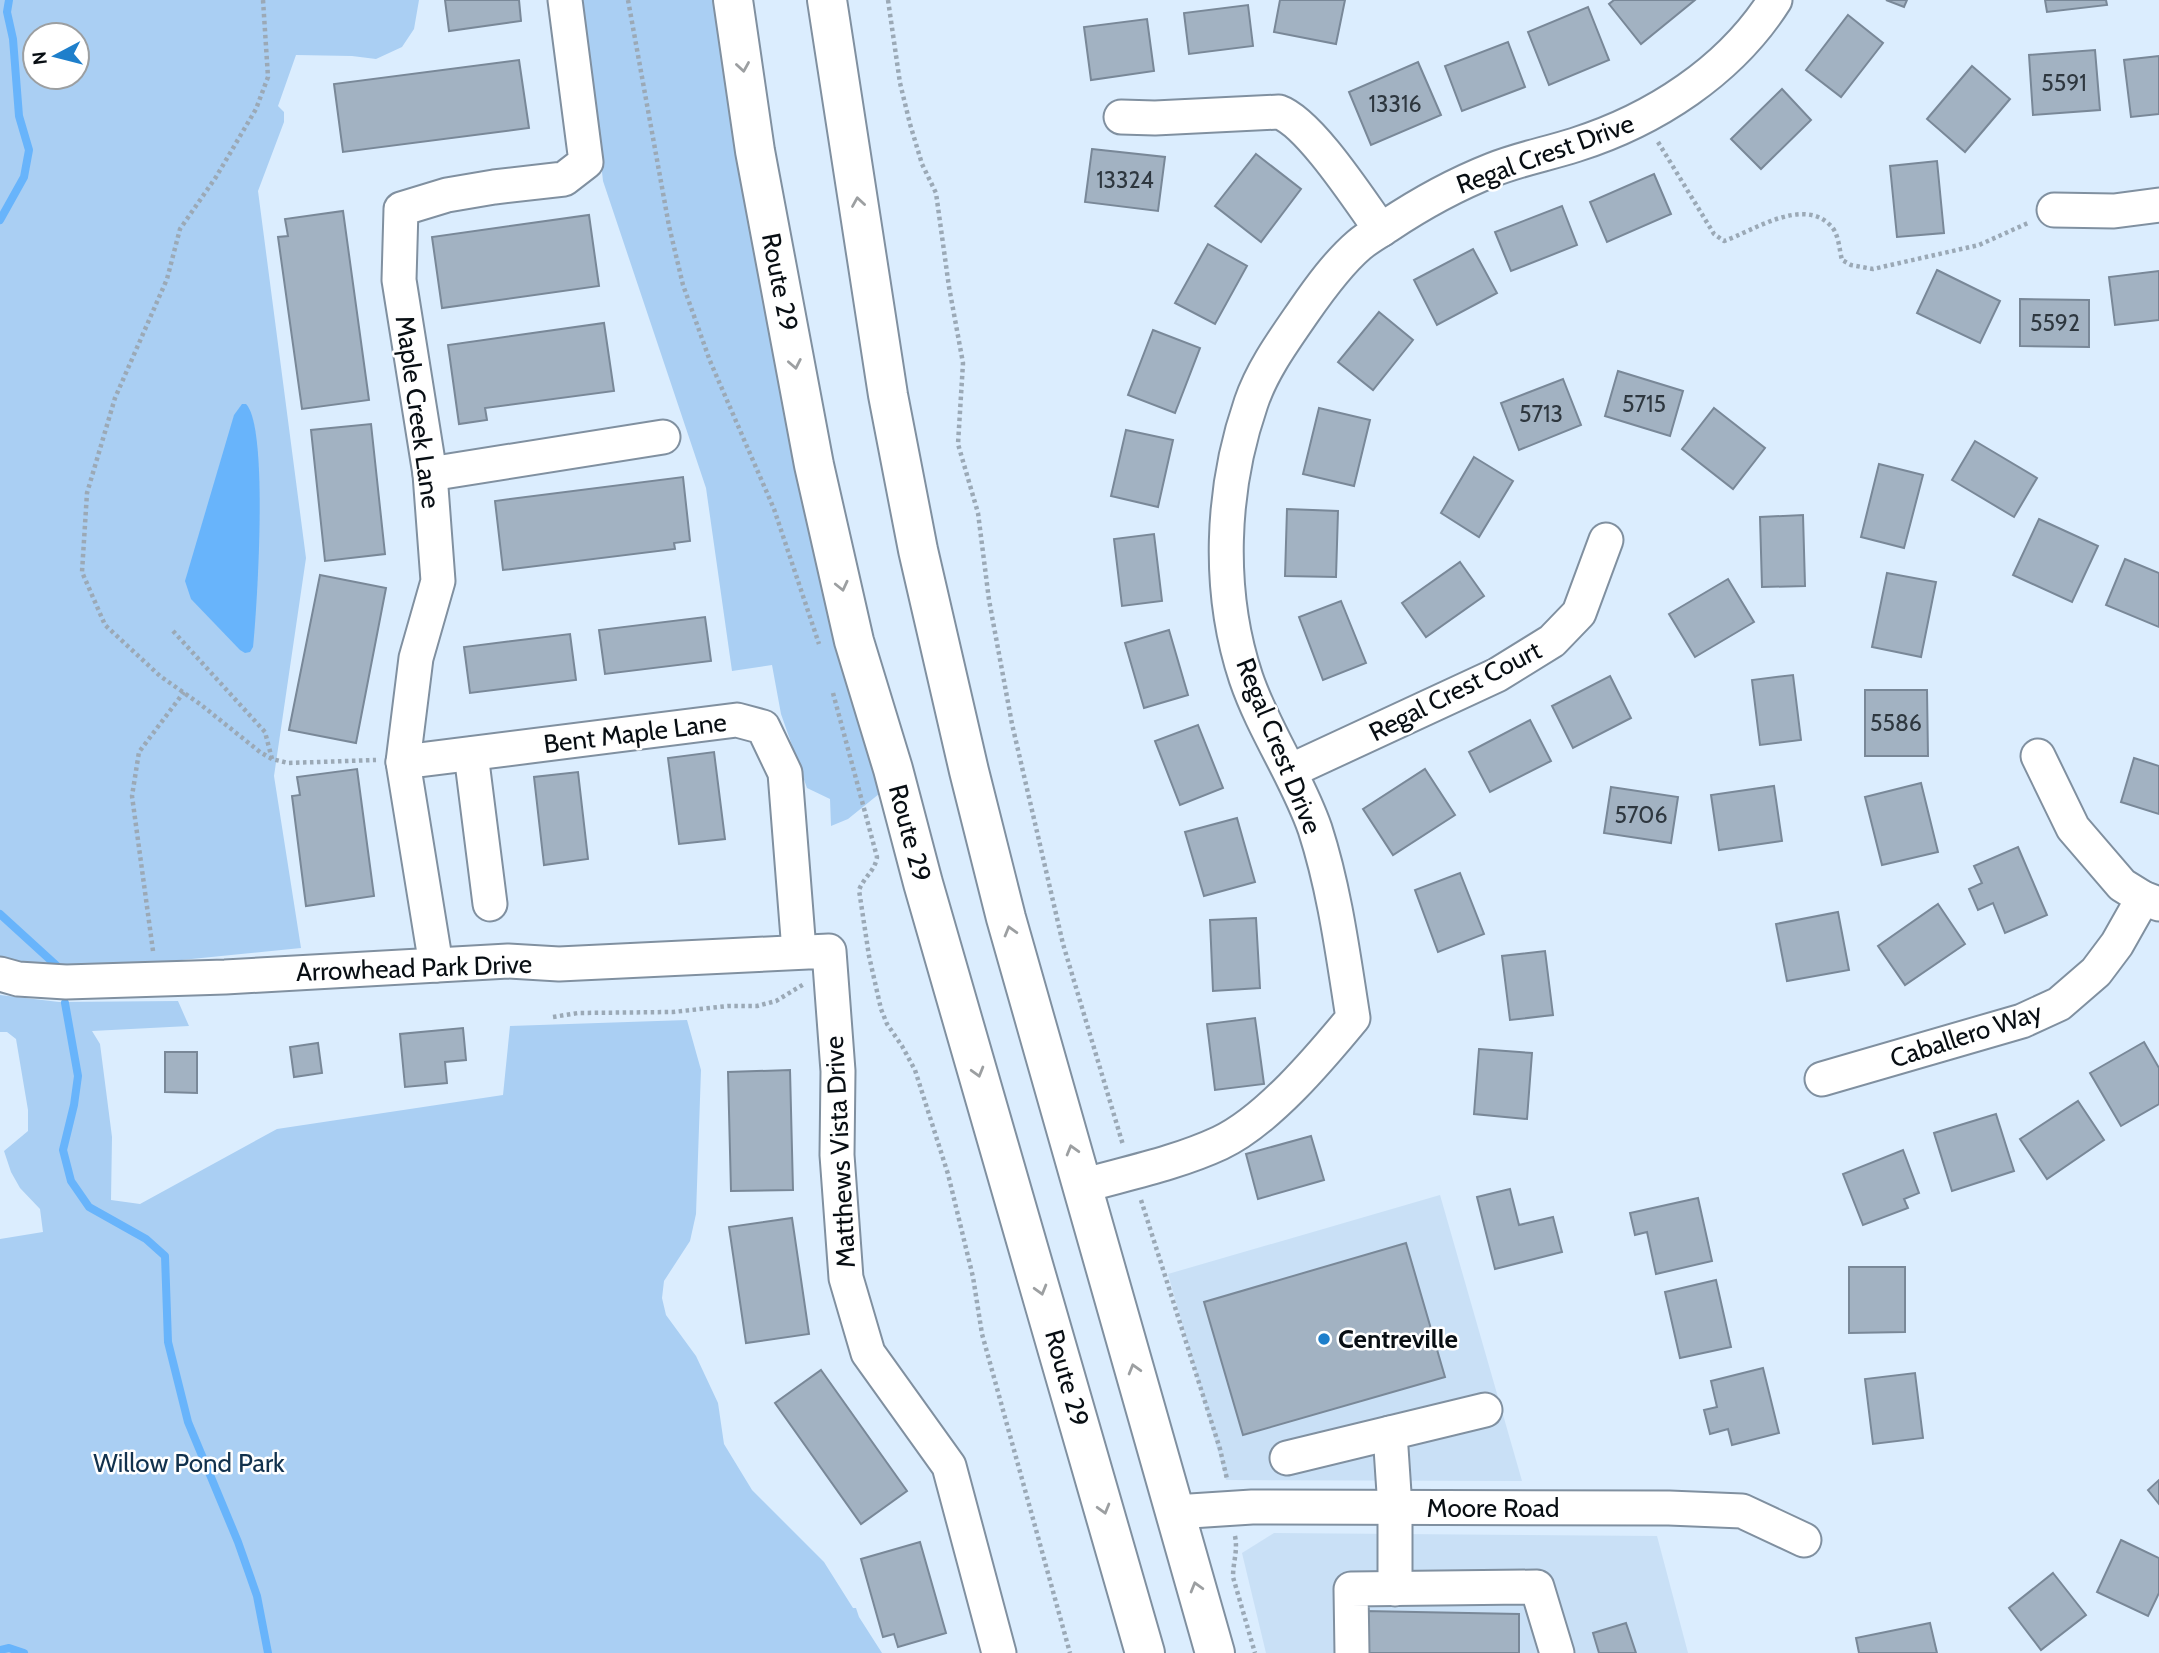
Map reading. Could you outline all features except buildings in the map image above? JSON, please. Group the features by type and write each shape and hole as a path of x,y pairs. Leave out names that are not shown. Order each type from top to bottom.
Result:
{"main road":[{"name":"Route 29","path":"733,0 755,151 814,465 854,641 893,769 923,883 1145,1653"},
{"path":"827,0 888,395 918,550 969,771 1003,904 1215,1653"},
{"path":"1132,1604 1134,1653"}],"street":[{"name":"Maple Creek Lane","path":"436,965 404,760 416,658 438,581 430,474 399,280 401,209 447,195 564,179 586,162 565,0"},
{"name":"Regal Crest Drive","path":"1132,1172 1220,1143 1238,1132 1300,1078 1353,1018 1336,907 1315,828 1245,677 1233,622 1226,571 1227,514 1236,457 1252,401 1279,347 1320,287 1359,244 1427,200 1469,179 1508,163 1574,146 1626,127 1683,95 1726,58 1761,22 1775,0"},
{"path":"1121,117 1279,112 1287,115 1305,129 1381,230"},
{"path":"2054,211 2114,211 2159,205"},
{"path":"430,474 663,437"},
{"name":"Regal Crest Court","path":"1290,771 1497,675 1552,641 1579,613 1606,540"},
{"name":"Bent Maple Lane","path":"404,760 737,720 763,727 785,774 819,960"},
{"path":"471,754 490,904"},
{"path":"2038,756 2073,828 2122,885 2151,901"},
{"name":"Caballero Way","path":"1822,1079 2022,1021 2059,1003 2096,972 2151,901"},
{"name":"Arrowhead Park Drive","path":"0,974 48,982 509,961 559,964 667,960 819,960"},
{"name":"Matthews Vista Drive","path":"819,960 838,1071 837,1155 846,1278 868,1353 949,1466 999,1653"},
{"path":"1082,1186 1132,1172"},
{"path":"1287,1458 1485,1410"},
{"path":"1390,1433 1395,1508 1395,1590"},
{"name":"Moore Road","path":"1175,1512 1231,1508 1742,1511 1804,1539"},
{"path":"1352,1653 1351,1589 1537,1587 1557,1653"}],"path":[{"path":"263,0 268,78 256,109 180,229 167,279 115,398 86,493 82,572 105,625 160,676 260,752 272,759 288,763 404,760"},
{"path":"628,0 682,285 710,361 774,509 820,648"},
{"path":"888,0 909,124 922,164 936,193 963,363 958,444 978,513 989,600 1012,724 1063,944 1220,1449 1238,1552 1233,1565 1233,1577 1255,1653"},
{"path":"1644,117 1714,234 1724,241 1793,214 1817,217 1830,224 1836,233 1842,260 1851,265 1873,269 1979,245 2054,211"},
{"path":"173,631 265,732 272,759"},
{"path":"831,687 877,857 876,866 862,881 859,890 873,978 887,1024 915,1070 948,1174 970,1264 982,1334 1070,1653"},
{"path":"157,979 132,796 139,752 184,692"},
{"path":"553,1017 578,1013 673,1012 757,1006 776,1001 803,984 819,960 851,975 873,978"}],"shaded area":[{"path":"1440,1195 1522,1481 1226,1480 1168,1274"},
{"path":"1274,1533 1657,1536 1688,1653 1266,1653 1242,1553"}],"green space":[{"path":"0,0 419,0 414,29 402,47 376,59 296,55 278,106 284,112 284,122 258,191 306,558 274,776 301,948 92,969 23,966 0,960"},
{"path":"583,0 746,0 878,769 879,794 848,819 831,826 830,799 807,788 781,714 772,665 732,671 706,488 603,181"},
{"name":"Willow Pond Park","path":"0,995 59,1002 178,1001 189,1026 92,1031 100,1044 112,1137 111,1200 140,1204 277,1129 503,1095 510,1026 687,1020 701,1070 696,1214 690,1241 664,1281 662,1298 666,1315 696,1356 718,1403 724,1444 752,1490 824,1562 853,1608 856,1608 882,1653 0,1653 0,1239 43,1232 40,1209 20,1188 4,1151 28,1131 28,1110 16,1039 7,1032 0,1032"}],"water":[{"path":"242,404 246,404 253,419 257,446 260,520 253,647 250,652 245,653 191,599 185,581 234,415"}],"waterway":[{"path":"0,220 24,177 29,150 19,116 13,39 7,12 9,0"},
{"path":"0,914 57,966"},
{"path":"65,1003 78,1076 63,1150 71,1181 89,1207 146,1239 165,1256 168,1342 188,1422 238,1542 257,1596 268,1653"},
{"path":"0,1650 9,1648 24,1653"}],"place":[{"name":"Centreville","path":"1324,1339"}]}
